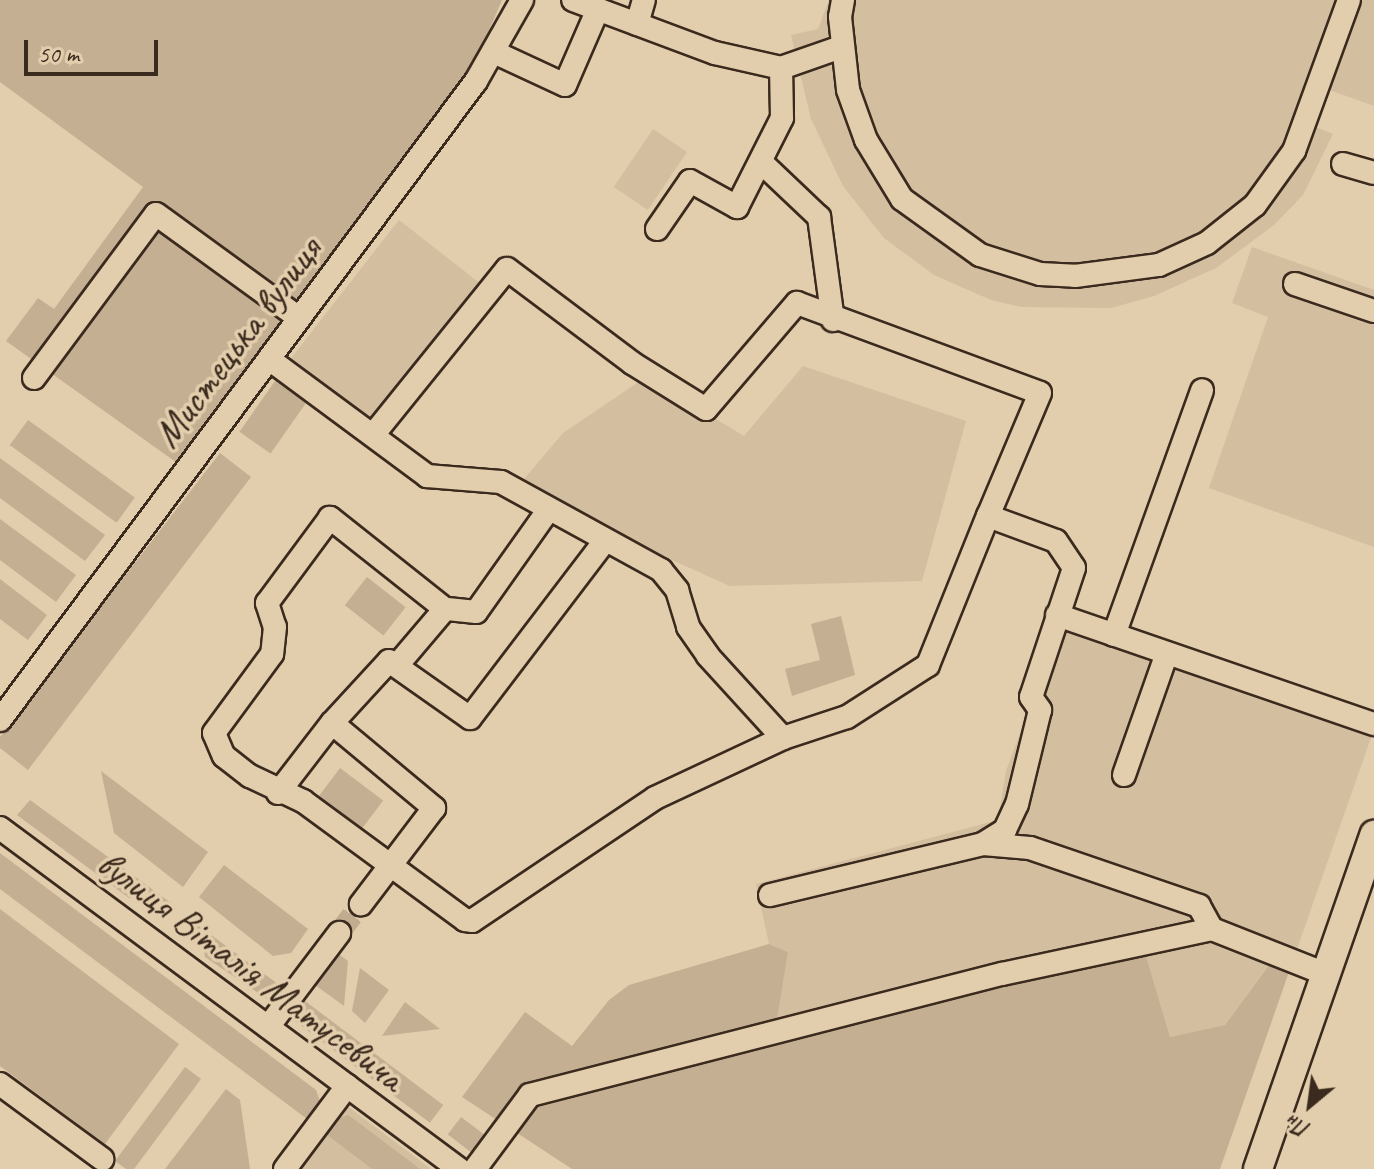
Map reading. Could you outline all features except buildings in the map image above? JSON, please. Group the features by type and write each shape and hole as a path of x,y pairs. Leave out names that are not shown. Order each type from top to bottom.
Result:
{"main road":[{"path":"1258,1169 1328,975 1374,835"}],"street":[{"name":"Мистецька вулиця","path":"0,720 496,53 522,0"},
{"path":"573,0 715,53 781,68 841,47"},
{"path":"637,24 644,0"},
{"path":"843,0 841,47 848,90 866,140 886,178 923,217 954,240 1007,266 1040,274 1104,276 1179,257 1207,243 1255,205 1294,151 1349,0"},
{"path":"496,53 565,85 598,9"},
{"path":"657,229 690,181 737,207 762,163 782,118 781,68"},
{"path":"762,163 819,217 833,320"},
{"path":"1343,164 1374,173"},
{"path":"34,378 156,214 299,318"},
{"path":"373,435 507,269 632,363 706,409 797,303 833,320 1040,393 928,665 847,717 783,738 655,798 472,921 303,801 278,793 224,756 214,733 272,654 275,627 267,603 330,518 445,609 476,612 549,509"},
{"path":"1295,284 1374,311"},
{"path":"269,359 427,476 501,482 604,542 661,570 677,590 688,627 701,646 783,738"},
{"path":"1114,635 1202,390"},
{"path":"983,844 1005,830 1017,804 1040,710 1031,697 1074,568 1056,541 988,516"},
{"path":"278,793 332,723 389,661 399,663 470,718 604,542"},
{"path":"399,663 445,609"},
{"path":"1057,615 1374,724"},
{"path":"1124,775 1167,653"},
{"path":"332,723 434,808 361,904"},
{"name":"вулиця Віталія Матусевича","path":"0,828 459,1169"},
{"path":"770,895 983,844 1030,848 1199,906 1212,929"},
{"path":"475,1169 530,1095 924,993 1212,929 1328,975"},
{"path":"268,1027 339,933"},
{"path":"285,1169 347,1086"},
{"path":"4,1096 102,1159"}],"shaded area":[{"path":"0,0 502,0 477,58 297,300 307,309 187,470 6,341 38,298 54,309 143,187 0,82"},
{"path":"829,0 1374,0 1374,106 1324,88 1311,125 1333,134 1303,195 1274,225 1216,268 1154,296 1111,308 1021,307 991,300 934,275 884,238 843,186 811,119 791,35 818,29"},
{"path":"653,129 687,152 648,210 614,187"},
{"path":"399,220 482,285 374,423 291,358"},
{"path":"1252,247 1374,290 1374,547 1209,488 1268,317 1232,303"},
{"path":"803,366 966,421 922,581 730,586 567,513 519,485 563,433 646,377 744,436"},
{"path":"275,381 306,403 271,454 239,432"},
{"path":"28,420 135,498 117,523 10,445"},
{"path":"220,453 251,477 28,770 0,748 0,737"},
{"path":"0,458 105,535 85,561 0,498"},
{"path":"0,519 76,575 56,602 0,560"},
{"path":"367,577 406,607 383,636 345,605"},
{"path":"0,579 47,615 28,640 0,619"},
{"path":"1052,603 1374,729 1290,969 1273,958 1225,1025 1170,1037 1145,954 772,1043 788,952 769,944 756,884 998,820 1006,771 1027,715 1019,700"},
{"path":"841,616 855,675 792,696 785,669 820,660 811,624"},
{"path":"340,768 383,800 362,828 319,796"},
{"path":"101,771 208,852 183,887 114,833"},
{"path":"30,800 171,903 165,910 147,895 129,898 17,815"},
{"path":"0,853 316,1090 320,1101 307,1119 0,889"},
{"path":"224,865 308,929 291,953 273,956 199,897"},
{"path":"0,909 179,1044 105,1144 0,1066"},
{"path":"184,915 282,987 270,1001 205,957 202,937 180,921"},
{"path":"769,944 788,952 773,1043 1145,953 1170,1037 1225,1025 1274,958 1290,969 1220,1169 572,1169 462,1097 525,1012 572,1046 609,1000 629,985"},
{"path":"333,950 348,961 344,1006 311,982"},
{"path":"360,968 389,990 365,1023 352,1011"},
{"path":"301,998 443,1105 430,1123 288,1016"},
{"path":"405,1002 440,1029 382,1036"},
{"path":"185,1067 201,1079 134,1169 126,1169 115,1161"},
{"path":"226,1089 240,1100 250,1169 165,1169"},
{"path":"338,1099 431,1169 285,1169"},
{"path":"348,1115 420,1169 372,1169 326,1134 339,1118"},
{"path":"461,1117 489,1138 476,1156 448,1135"}],"tunnel":[{"path":"339,933 361,904"}]}
